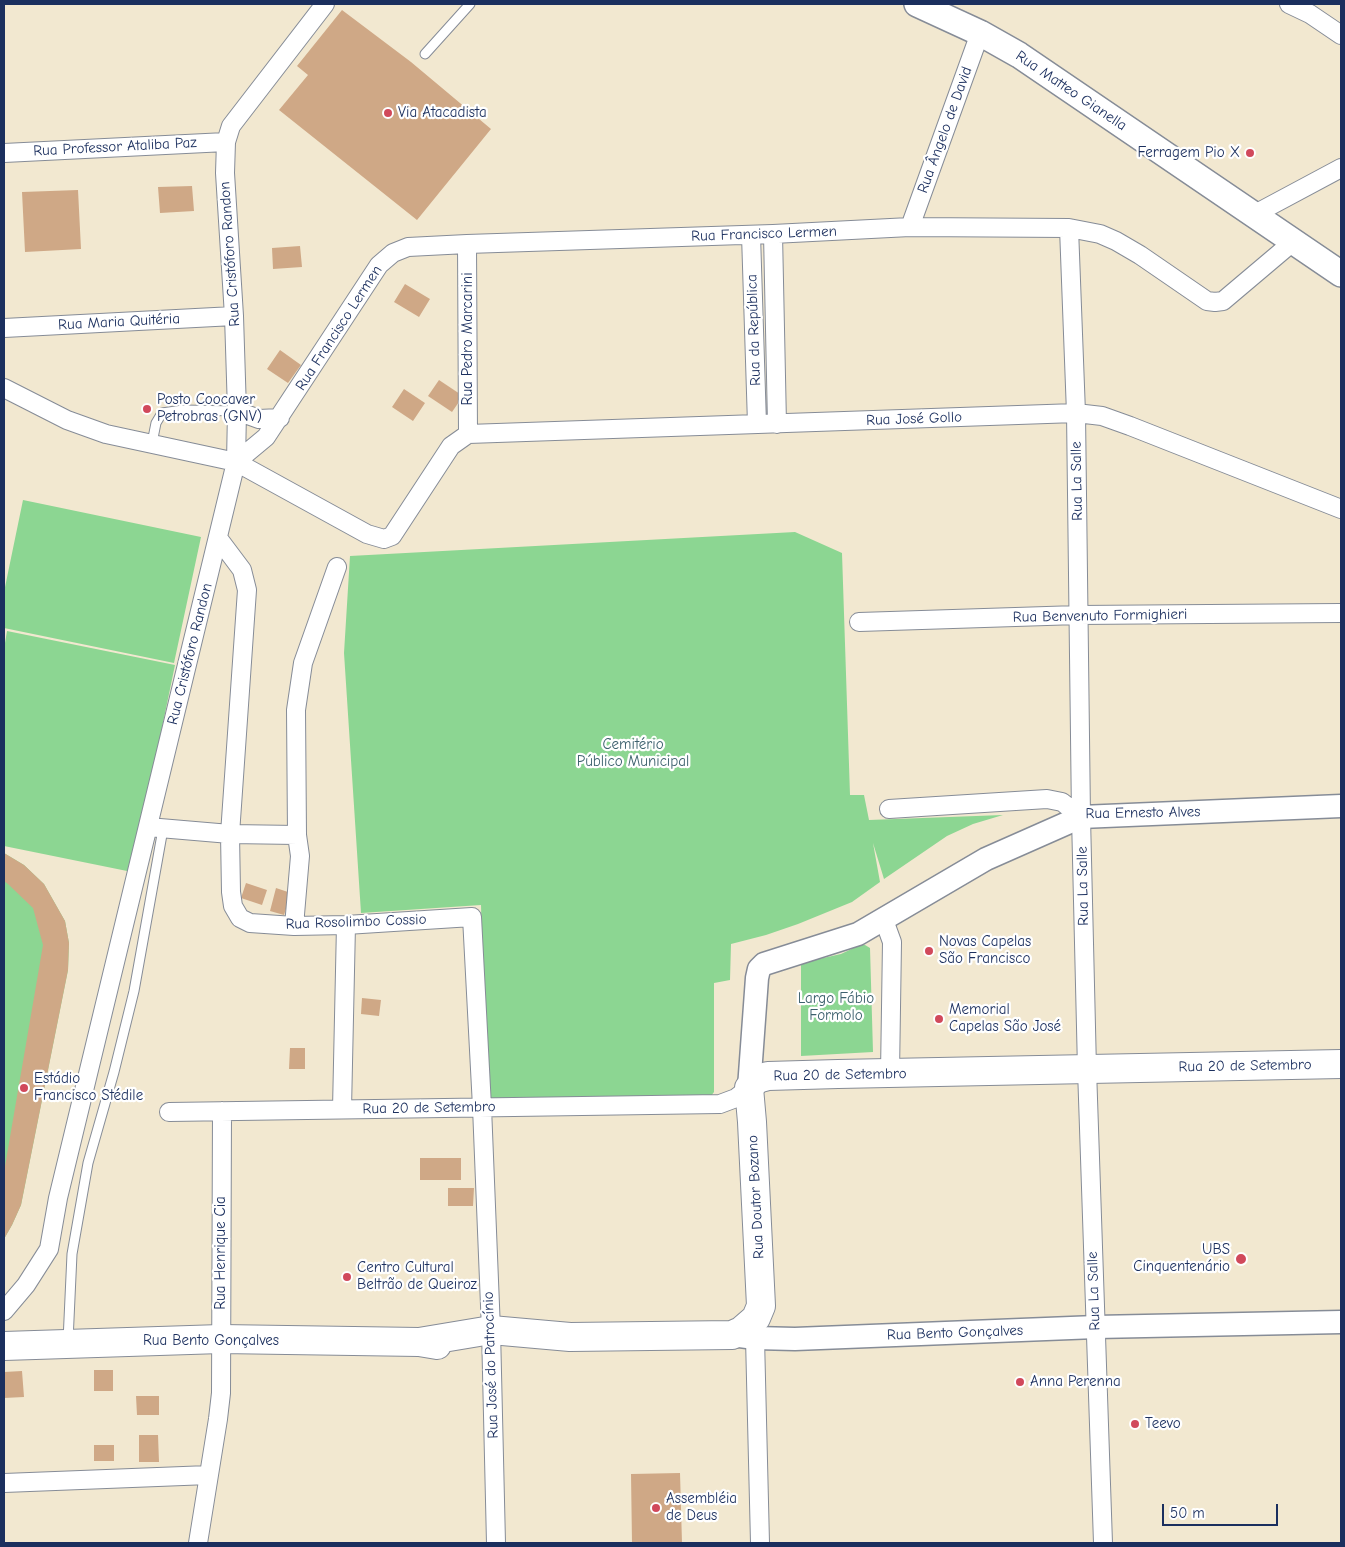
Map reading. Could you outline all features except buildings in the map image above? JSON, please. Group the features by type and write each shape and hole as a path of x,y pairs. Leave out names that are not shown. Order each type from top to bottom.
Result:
{"main road":[{"name":"Rua Matteo Gianella","path":"918,4 980,33 1019,55 1341,274"},
{"name":"Rua 20 de Setembro","path":"749,1088 757,1079 768,1076 1341,1064"},
{"name":"Rua Doutor Bozano","path":"749,1088 761,1306"},
{"path":"744,1336 741,1331 756,1318 761,1306"},
{"name":"Rua Bento Gonçalves","path":"4,1346 220,1339 419,1342 454,1348 491,1340 530,1345 570,1338 744,1336"}],"street":[{"name":"Rua Cristóforo Randon","path":"4,1310 26,1285 49,1249 58,1198 156,828 236,462 237,411 234,316 225,174 226,142 231,126 325,4"},
{"path":"1289,4 1310,14 1341,35"},
{"name":"Rua Ângelo de David","path":"910,227 980,33"},
{"name":"Rua Professor Ataliba Paz","path":"4,152 226,142"},
{"path":"1255,214 1341,168"},
{"name":"Rua Francisco Lermen","path":"236,462 266,437 280,418 379,265 394,253 408,247 752,235 910,227 1068,228 1100,234 1116,241 1140,255 1207,301 1215,302 1223,301 1294,241"},
{"name":"Rua La Salle","path":"1068,228 1076,414 1081,817 1087,1069 1103,1543"},
{"name":"Rua da República","path":"773,234 777,424"},
{"name":"Rua da República","path":"752,235 757,424"},
{"name":"Rua Pedro Marcarini","path":"467,244 468,434"},
{"name":"Rua Maria Quitéria","path":"4,328 234,316"},
{"path":"4,388 67,420 106,434 236,462 367,534 384,539 392,536 451,446 468,434"},
{"path":"237,411 259,419 280,418"},
{"name":"Rua José Gollo","path":"468,434 1076,414 1102,416 1341,509"},
{"path":"218,538 242,570 247,590 230,834"},
{"path":"294,926 300,856 297,835 296,710 303,663 337,566"},
{"name":"Rua Benvenuto Formighieri","path":"859,622 1078,615 1341,613"},
{"name":"Rua Ernesto Alves","path":"889,809 1047,799 1062,802 1081,817 1341,806"},
{"path":"749,1088 757,978 759,969 764,964 858,934 986,859 1081,817"},
{"path":"156,828 230,834 297,835"},
{"name":"Rua Rosolimbo Cossio","path":"230,834 231,892 234,906 240,918 250,923 294,926 346,926 472,917"},
{"name":"Rua José do Patrocínio","path":"472,917 491,1340 496,1543"},
{"path":"884,920 892,942 890,1073"},
{"path":"342,1109 346,926"},
{"name":"Rua 20 de Setembro","path":"168,1112 720,1104 736,1098 749,1088"},
{"name":"Rua Henrique Cia","path":"198,1543 221,1392 222,1111"},
{"path":"761,1306 776,1326 795,1339"},
{"name":"Rua Bento Gonçalves","path":"744,1336 795,1339 1096,1327 1341,1322"},
{"path":"744,1336 760,1543"},
{"path":"4,1483 209,1475"}],"lane":[{"path":"426,54 470,4"},
{"path":"152,443 156,423 162,413 183,410 237,411"},
{"path":"68,1343 72,1254 88,1163 114,1072 134,991 156,828"}],"green space":[{"path":"23,500 201,537 174,663 4,628 4,592"},
{"name":"Cemitério Público Municipal","path":"795,532 842,553 850,795 864,795 869,820 1003,815 973,824 947,836 884,879 873,843 880,882 852,902 798,924 731,944 730,980 714,983 714,1092 711,1096 486,1099 481,905 361,913 344,653 350,556"},
{"path":"7,631 175,665 132,872 4,846 4,649"},
{"name":"Estádio Francisco Stédile","path":"4,853 24,865 44,884 65,921 69,943 68,970 21,1205 4,1239"},
{"name":"Largo Fábio Formolo","path":"860,945 870,948 873,1052 801,1056 801,963 841,954"}],"place":[{"name":"Via Atacadista","path":"388,113"},
{"name":"Ferragem Pio X","path":"1250,153"},
{"name":"Posto Coocaver Petrobras (GNV)","path":"147,409"},
{"name":"Novas Capelas São Francisco","path":"929,951"},
{"name":"Memorial Capelas São José","path":"939,1019"},
{"name":"Estádio Francisco Stédile","path":"24,1088"},
{"name":"UBS Cinquentenário","path":"1241,1259"},
{"name":"Centro Cultural Beltrão de Queiroz","path":"347,1277"},
{"name":"Anna Perenna","path":"1020,1382"},
{"name":"Teevo","path":"1135,1424"},
{"name":"Assembléia de Deus","path":"656,1508"}]}
